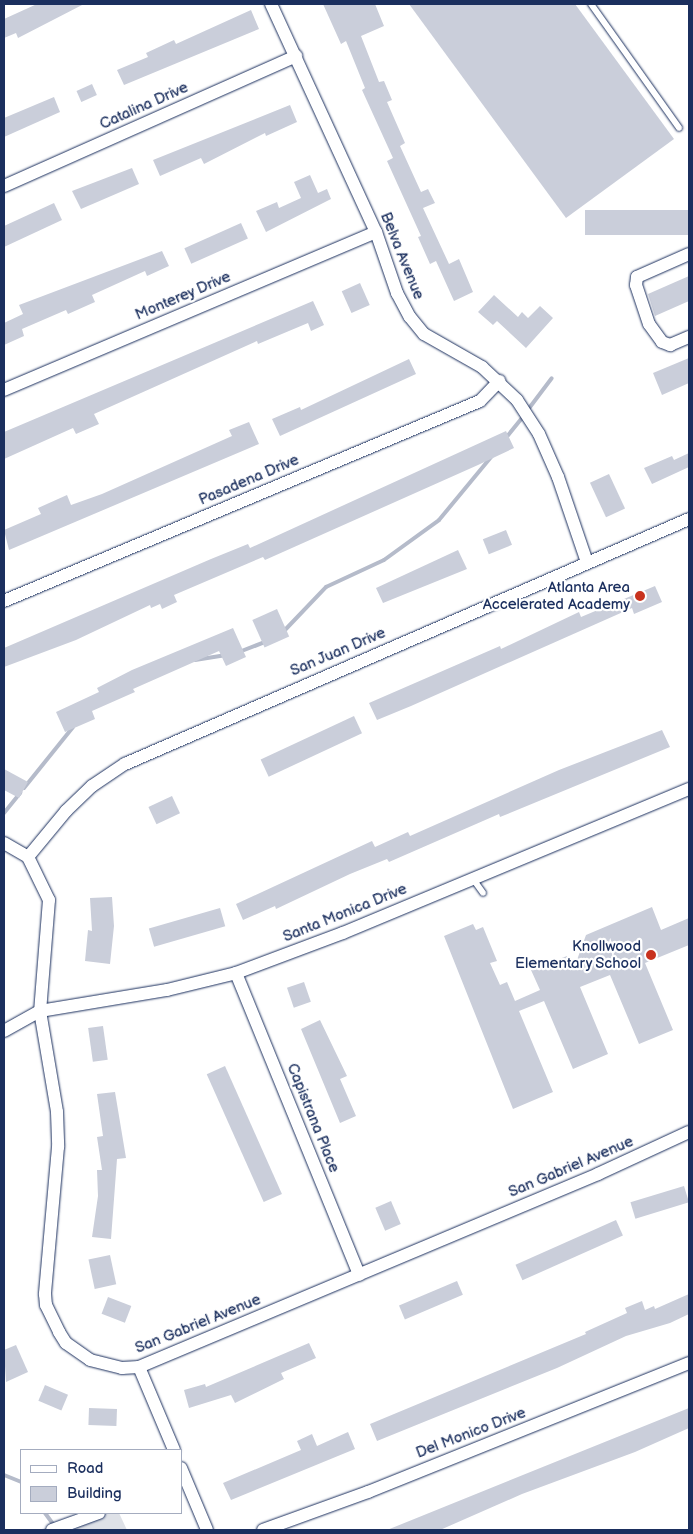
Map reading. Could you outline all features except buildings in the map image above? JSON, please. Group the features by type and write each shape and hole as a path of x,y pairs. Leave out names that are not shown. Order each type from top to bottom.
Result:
{"street":[{"name":"Belva Avenue","path":"271,4 376,232 397,293 410,317 424,334 500,381 517,400 539,434 558,476 588,562"},
{"name":"Catalina Drive","path":"4,186 296,56"},
{"name":"Monterey Drive","path":"4,390 376,232"},
{"path":"689,254 637,277 636,285 649,324 662,342 670,345 689,337"},
{"name":"Pasadena Drive","path":"4,601 480,401 500,381"},
{"name":"San Juan Drive","path":"28,857 66,811 92,786 125,764 689,518"},
{"name":"Santa Monica Drive","path":"4,1031 40,1011 167,990 236,973 473,879 689,789"},
{"path":"4,843 28,857"},
{"name":"San Gabriel Avenue","path":"28,857 49,900 40,1011 57,1112 58,1147 44,1279 46,1304 58,1332 80,1354 107,1366 139,1366 359,1275 689,1132"},
{"name":"Capistrana Place","path":"236,973 359,1275"},
{"name":"Del Monico Drive","path":"263,1530 368,1492 689,1363"},
{"path":"139,1366 174,1449"},
{"path":"182,1474 207,1530"},
{"path":"52,1530 96,1514"}],"lane":[{"path":"591,4 679,128"},
{"path":"473,879 483,893"}],"shaded area":[{"path":"96,1514 119,1514 127,1530 38,1530"}],"waterway":[{"path":"530,407 552,378"},
{"path":"505,439 521,419"},
{"path":"284,631 326,587 384,560 439,520 492,456"},
{"path":"239,652 265,642"},
{"path":"195,660 225,655"},
{"path":"24,788 73,727"},
{"path":"4,813 20,793"},
{"path":"4,1475 20,1482"},
{"path":"46,1514 55,1527"}],"place":[{"name":"Atlanta Area Accelerated Academy","path":"640,596"},
{"name":"Knollwood Elementary School","path":"651,955"}]}
